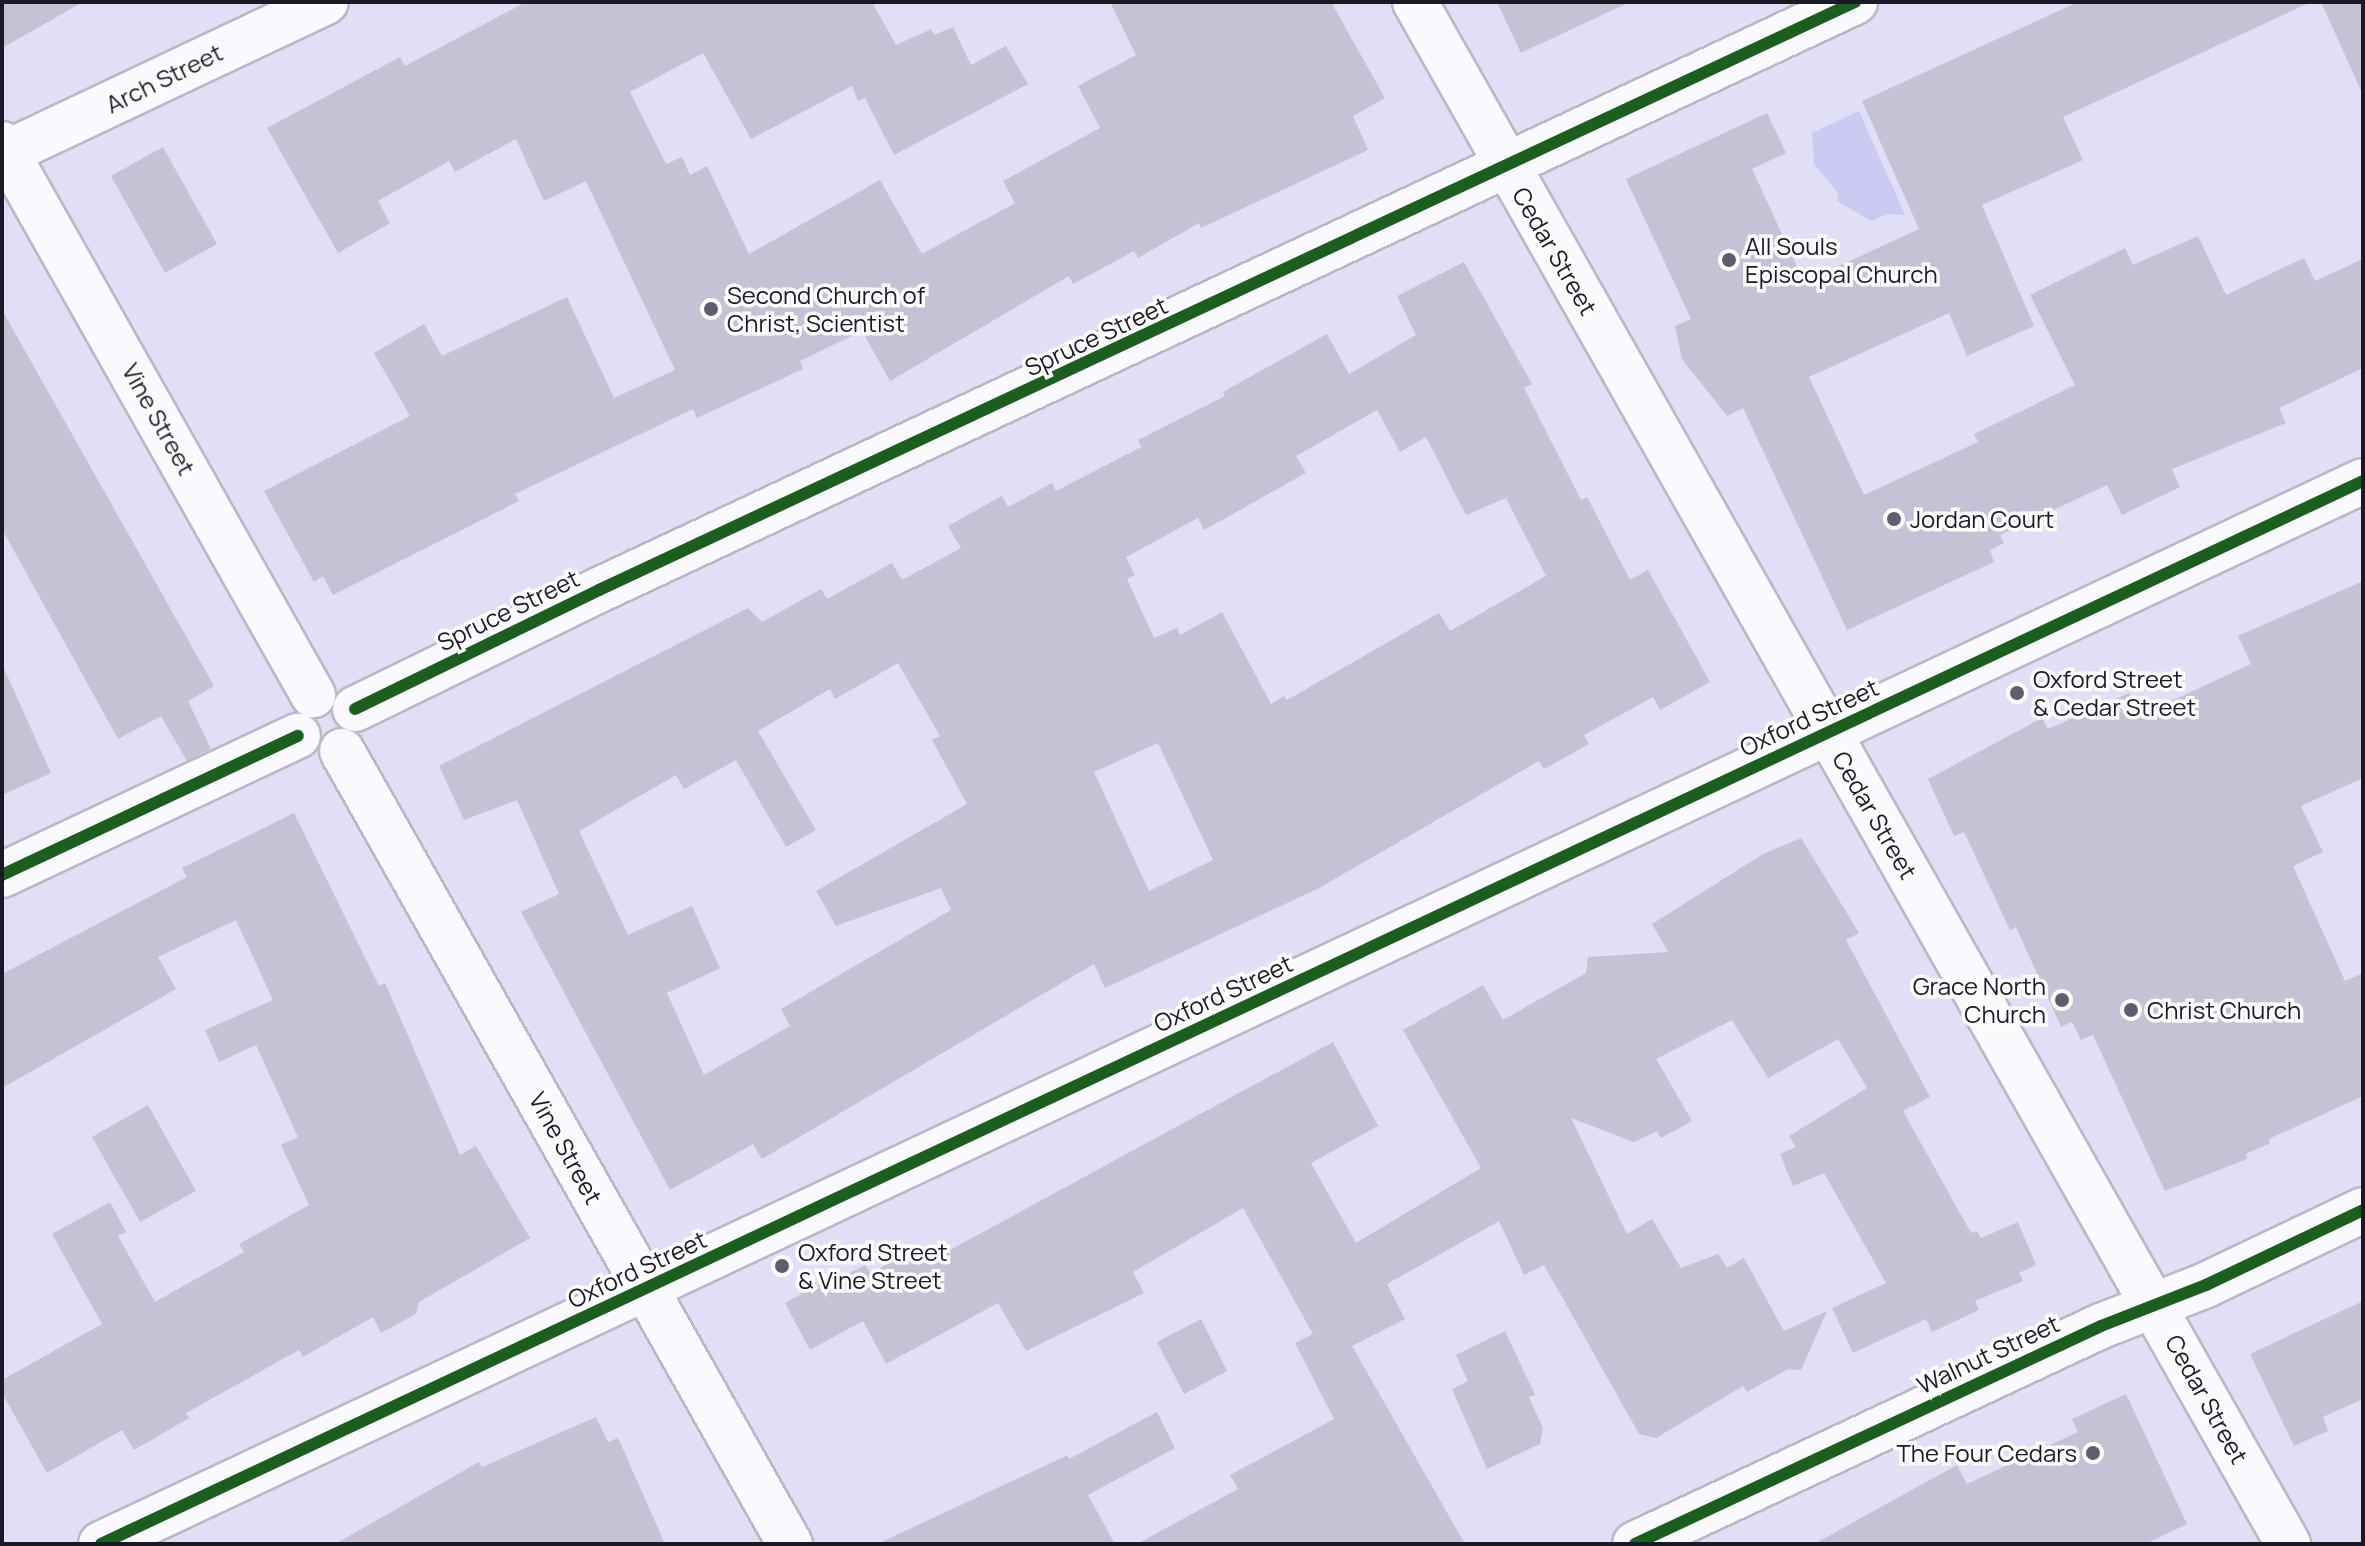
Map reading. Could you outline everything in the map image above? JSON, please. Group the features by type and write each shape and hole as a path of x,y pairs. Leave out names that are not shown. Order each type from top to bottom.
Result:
{"street":[{"name":"Arch Street","path":"4,151 326,2"},
{"name":"Cedar Street","path":"1415,2 2288,1544"},
{"name":"Spruce Street","path":"355,709 599,590 1855,2"},
{"name":"Vine Street","path":"4,151 313,695"},
{"name":"Oxford Street","path":"101,1544 2363,481"},
{"path":"313,695 341,696 355,709 358,728 342,751 322,755 298,736 296,718 313,695"},
{"path":"2,875 298,736"},
{"name":"Vine Street","path":"342,751 790,1544"},
{"name":"Walnut Street","path":"1635,1544 2363,1210"}],"shaded area":[{"path":"1859,111 1905,215 1888,214 1871,221 1837,201 1838,193 1814,164 1812,133"}],"building":[{"path":"2,2 83,2 2,48"},
{"path":"526,2 872,2 896,45 931,29 934,35 953,27 971,65 1006,46 1028,84 894,155 865,98 858,101 852,86 751,139 703,53 630,92 666,164 682,157 690,175 707,166 749,254 880,180 922,254 1015,203 1003,181 1100,128 1078,86 1136,55 1110,2 1331,2 1385,98 1353,116 1368,150 1201,228 1199,223 1138,258 1134,251 1073,284 1069,276 890,381 862,331 800,361 803,369 697,418 693,409 515,494 519,501 333,595 323,576 314,582 264,491 410,416 374,353 424,324 442,356 567,297 614,398 675,370 586,181 544,201 516,139 455,172 449,161 378,201 390,223 338,253 267,128 400,57 405,66"},
{"path":"1497,2 1630,2 1521,53"},
{"path":"2078,2 2311,2 2063,117 2083,160 1982,205 2034,326 1967,356 1949,313 1809,377 1864,495 1978,442 1974,434 2075,385 2030,295 2125,248 2133,265 2198,236 2226,295 2304,258 2315,281 2363,259 2363,368 2279,408 2286,423 2172,469 2180,487 2122,515 2107,485 2000,535 2004,543 1990,550 1994,562 1847,630 1743,408 1727,416 1682,359 1675,326 1691,319 1626,179 1767,113 1786,153 1752,169 1804,282 1919,229 1862,101"},
{"path":"2321,2 2363,2 2363,95"},
{"path":"163,147 217,244 165,273 111,176"},
{"path":"1464,262 1532,384 1524,388 1581,500 1587,497 1630,580 1648,570 1710,682 1660,710 1653,697 1584,735 1589,744 1544,769 1539,761 1319,888 1105,988 1094,964 762,1159 753,1144 670,1190 521,912 559,894 517,800 464,820 439,766 748,608 762,622 821,589 827,599 892,563 902,580 961,548 948,526 1002,496 1008,507 1052,483 1056,491 1141,447 1138,440 1225,396 1223,392 1327,334 1349,374 1416,335 1397,296","holes":["1377,410 1400,452 1426,437 1466,515 1506,498 1546,576 1450,631 1439,613 1287,700 1284,696 1271,704 1222,612 1180,635 1177,628 1154,638 1127,579 1135,575 1126,557 1198,518 1204,530 1306,473 1296,456","898,663 940,736 932,740 967,804 816,891 836,926 941,888 951,910 781,1009 790,1026 704,1075 667,993 720,968 692,906 628,935 579,831 676,775 684,789 736,760 786,847 816,830 758,731 830,689 835,699","1158,743 1213,860 1149,891 1094,772"]},
{"path":"2,310 214,686 188,701 211,749 187,761 161,716 118,739 2,529"},
{"path":"2363,581 2363,778 2301,806 2323,852 2293,866 2345,981 2363,973 2363,1096 2269,1139 2270,1143 2246,1154 2247,1159 2165,1191 2093,1035 2081,1040 2072,1022 2061,1027 2016,927 2010,930 1964,832 1954,836 1928,779 2042,718 2048,729 2129,693 2139,716 2251,664 2238,636"},
{"path":"2,664 51,773 2,795"},
{"path":"294,813 379,986 385,983 460,1155 476,1146 530,1238 419,1302 416,1314 381,1333 373,1317 303,1357 299,1350 186,1413 189,1418 134,1450 122,1430 47,1473 2,1393 2,1380 102,1324 52,1234 110,1202 126,1232 118,1236 155,1302 244,1252 239,1244 309,1205 281,1145 298,1137 256,1045 219,1062 205,1030 273,1000 236,920 158,957 176,989 2,1088 2,974 187,877 182,868"},
{"path":"1801,838 1859,933 1846,940 1930,1097 1903,1111 1971,1233 1977,1231 1981,1238 2018,1222 2036,1265 2019,1273 2023,1281 1975,1301 1979,1310 1932,1332 1926,1319 1853,1353 1832,1308 1886,1283 1824,1173 1793,1186 1780,1154 1796,1147 1789,1136 1867,1088 1838,1039 1768,1078 1732,1020 1656,1059 1692,1121 1661,1138 1657,1131 1634,1142 1571,1118 1627,1234 1652,1219 1681,1268 1718,1254 1727,1268 1744,1258 1784,1331 1827,1311 1801,1370 1788,1369 1747,1392 1743,1386 1656,1438 1639,1434 1544,1265 1524,1275 1499,1221 1387,1284 1405,1319 1352,1346 1465,1544 1137,1544 1238,1489 1230,1475 1334,1419 1295,1343 1313,1334 1243,1208 1133,1272 1144,1293 1026,1351 998,1303 886,1364 863,1321 810,1350 785,1303 842,1272 844,1276 865,1265 870,1273 916,1249 924,1264 1333,1042 1378,1126 1311,1163 1356,1243 1481,1168 1403,1030 1483,985 1503,1020 1586,973 1588,957 1668,952 1652,924 1763,854"},
{"path":"148,1105 196,1191 140,1222 92,1137"},
{"path":"2363,1301 2363,1399 2323,1417 2328,1431 2294,1446 2250,1354"},
{"path":"1201,1319 1227,1371 1184,1394 1157,1342"},
{"path":"1505,1331 1535,1395 1529,1397 1543,1428 1540,1444 1487,1469 1452,1389 1468,1381 1456,1355"},
{"name":"The Four Cedars","path":"2126,1394 2187,1524 2145,1544 1814,1544 1957,1465 1967,1484 2078,1432 2072,1419"},
{"path":"1157,1412 1175,1448 1088,1495 1115,1544 877,1544 1068,1455 1069,1459"},
{"path":"596,1417 608,1442 618,1438 665,1544 335,1544 479,1462 482,1467"}],"cycle path":[{"path":"355,709 599,590 1855,2"},
{"path":"101,1544 2363,481"},
{"path":"2,875 298,736"},
{"path":"1635,1544 2101,1326 2206,1285 2363,1210"}],"place":[{"name":"All Souls Episcopal Church","path":"1729,260"},
{"name":"Second Church of Christ, Scientist","path":"711,309"},
{"name":"Jordan Court","path":"1894,519"},
{"name":"Oxford Street & Cedar Street","path":"2017,693"},
{"name":"Grace North Church","path":"2062,1000"},
{"name":"Christ Church","path":"2131,1010"},
{"name":"Oxford Street & Vine Street","path":"782,1266"},
{"name":"The Four Cedars","path":"2093,1453"}]}
